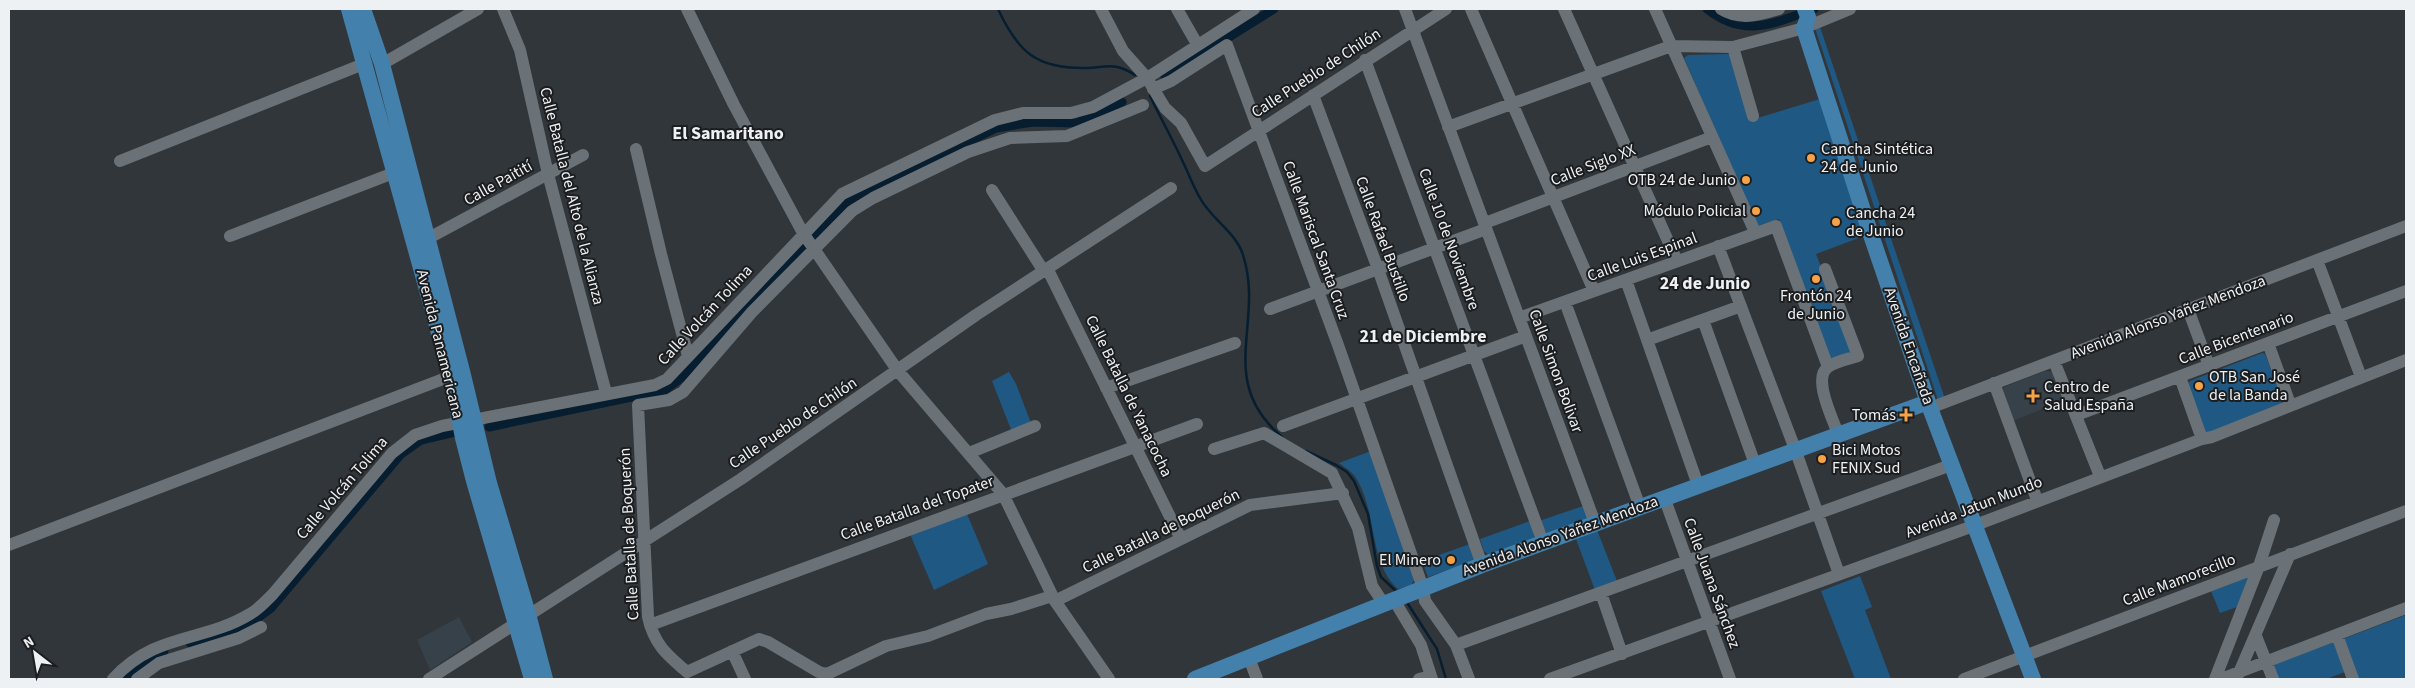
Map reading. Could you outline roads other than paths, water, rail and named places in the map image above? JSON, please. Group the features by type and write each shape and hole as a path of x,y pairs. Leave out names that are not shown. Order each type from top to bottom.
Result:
{"main road":[{"name":"Avenida Panamericana","path":"349,9 374,64 427,239 467,422"},
{"name":"Avenida Panamericana","path":"363,9 396,172 451,376 488,483 522,618 532,679"},
{"name":"Avenida Encañada","path":"1806,18 1870,232 1929,405 1973,526 2033,679"},
{"name":"Avenida Alonso Yañez Mendoza","path":"1196,679 1542,542 1795,449 1929,405"},
{"name":"Avenida Panamericana","path":"522,618 545,679"}],"street":[{"path":"120,161 374,64 478,9"},
{"name":"Calle Batalla del Alto de la Alianza","path":"503,9 520,50 548,174 606,393"},
{"path":"687,9 734,105 808,240 898,371 1003,494 1053,598 1109,679"},
{"path":"1101,9 1123,51 1147,78 1154,89"},
{"path":"1177,9 1196,44"},
{"name":"Calle Volcán Tolima","path":"638,405 669,400 683,392 752,312 842,194 982,125 1023,114 1082,111 1147,78 1196,44 1254,9"},
{"path":"1405,9 1448,127 1671,46 1733,47 1806,18 1850,9"},
{"name":"Calle Pueblo de Chilón","path":"1154,89 1165,108 1181,123 1205,166 1446,9"},
{"path":"1472,9 1594,291"},
{"path":"1564,9 1676,262"},
{"path":"1655,9 1755,232"},
{"path":"1721,9 1735,15 1746,16 1779,9"},
{"name":"Calle Mariscal Santa Cruz","path":"1154,89 1171,81 1227,45 1318,291 1423,588 1425,601 1456,645 1469,679"},
{"path":"1733,47 1753,116"},
{"name":"Calle 10 de Noviembre","path":"1365,60 1542,542"},
{"name":"Calle Rafael Bustillo","path":"1313,95 1378,269 1482,565"},
{"name":"Calle Volcán Tolima","path":"113,679 140,655 154,647 226,625 251,614 273,594 392,453 414,435 442,426 655,384 667,379 688,356 808,240 873,198 968,152 1010,138 1067,136 1143,106"},
{"name":"Calle Simon Bolivar","path":"1448,127 1595,523"},
{"name":"Calle Siglo XX","path":"1270,309 1434,248 1553,197 1712,137"},
{"path":"636,149 688,356"},
{"name":"Calle Paitití","path":"427,239 583,155"},
{"path":"230,236 396,172"},
{"name":"Calle Pueblo de Chilón","path":"429,679 741,479 898,371 976,314 1171,188"},
{"name":"Calle Batalla de Yanacocha","path":"992,190 1045,269 1136,445 1181,539"},
{"name":"Calle Luis Espinal","path":"1519,318 1776,226 1828,367"},
{"name":"Avenida Alonso Yañez Mendoza","path":"1929,405 2054,361 2406,226"},
{"path":"1718,246 1795,449 1839,574"},
{"path":"2317,260 2362,377"},
{"path":"1825,269 1858,356 1828,367 1822,374 1821,386 1838,434"},
{"path":"1626,280 1698,485"},
{"name":"Calle Bicentenario","path":"2077,415 2406,291"},
{"path":"1565,302 1640,506"},
{"path":"1647,340 1741,306"},
{"path":"2188,310 2210,366"},
{"path":"1703,320 1756,464"},
{"path":"1283,426 1526,336"},
{"path":"1106,388 1235,343"},
{"path":"2268,343 2290,404"},
{"name":"Avenida Jatun Mundo","path":"1550,679 1973,526 2100,476 2212,437 2282,410 2290,404 2406,360"},
{"path":"2054,361 2100,476"},
{"path":"9,545 451,376"},
{"path":"2180,377 2202,439"},
{"path":"1994,383 2038,500"},
{"name":"Calle Batalla de Boquerón","path":"638,405 650,625 654,638 664,652 687,672 751,642 763,640 819,672 827,674 886,646 928,636 986,614 1053,598 1250,505 1343,493"},
{"name":"Calle Batalla del Topater","path":"650,625 1197,424"},
{"path":"969,454 1035,426"},
{"path":"1214,449 1264,433 1332,473 1358,528 1372,586 1396,599 1421,645 1427,678"},
{"path":"1456,645 1951,465"},
{"name":"Calle Juana Sánchez","path":"1664,498 1730,679"},
{"name":"Calle Mamorecillo","path":"1964,679 2406,511"},
{"path":"2215,679 2259,566 2274,520"},
{"path":"2238,676 2290,554"},
{"path":"1601,593 1622,654"},
{"path":"2221,679 2238,676 2267,662 2406,608"},
{"path":"138,679 159,663 240,638 261,627"},
{"path":"2337,635 2353,679"},
{"path":"2256,636 2273,679"},
{"path":"732,652 745,679"},
{"path":"1249,658 1257,679"}],"waterway":[{"path":"998,9 1005,24 1022,47 1042,61 1069,68 1117,67 1135,75"},
{"path":"1165,77 1274,9"},
{"path":"1707,9 1734,24 1747,26 1773,23 1814,9"},
{"path":"1150,96 1200,198 1210,213 1229,232 1240,247 1248,280 1249,304 1246,372 1251,394 1262,416 1282,437"},
{"path":"489,427 665,390 681,378 848,201 996,128 1033,122 1077,123 1122,102"},
{"path":"190,643 233,631 252,622 271,608 401,454 421,440 455,432"},
{"path":"1306,451 1336,465 1347,472 1354,481 1368,514 1377,566 1381,577 1397,592"},
{"path":"1406,601 1437,649 1446,679"},
{"path":"123,679 140,665 164,651"}],"place":[{"name":"Cancha Sintética 24 de Junio","path":"1811,158"},
{"name":"OTB 24 de Junio","path":"1746,180"},
{"name":"Módulo Policial","path":"1756,211"},
{"name":"Cancha 24 de Junio","path":"1836,222"},
{"name":"Frontón 24 de Junio","path":"1816,279"},
{"name":"OTB San José de la Banda","path":"2199,386"},
{"name":"Centro de Salud España","path":"2033,396"},
{"name":"Tomás","path":"1906,415"},
{"name":"Bici Motos FENIX Sud","path":"1822,459"},
{"name":"El Minero","path":"1451,560"}],"district":[{"name":"El Samaritano","path":"728,133"},
{"name":"24 de Junio","path":"1705,283"},
{"name":"21 de Diciembre","path":"1423,336"}]}
